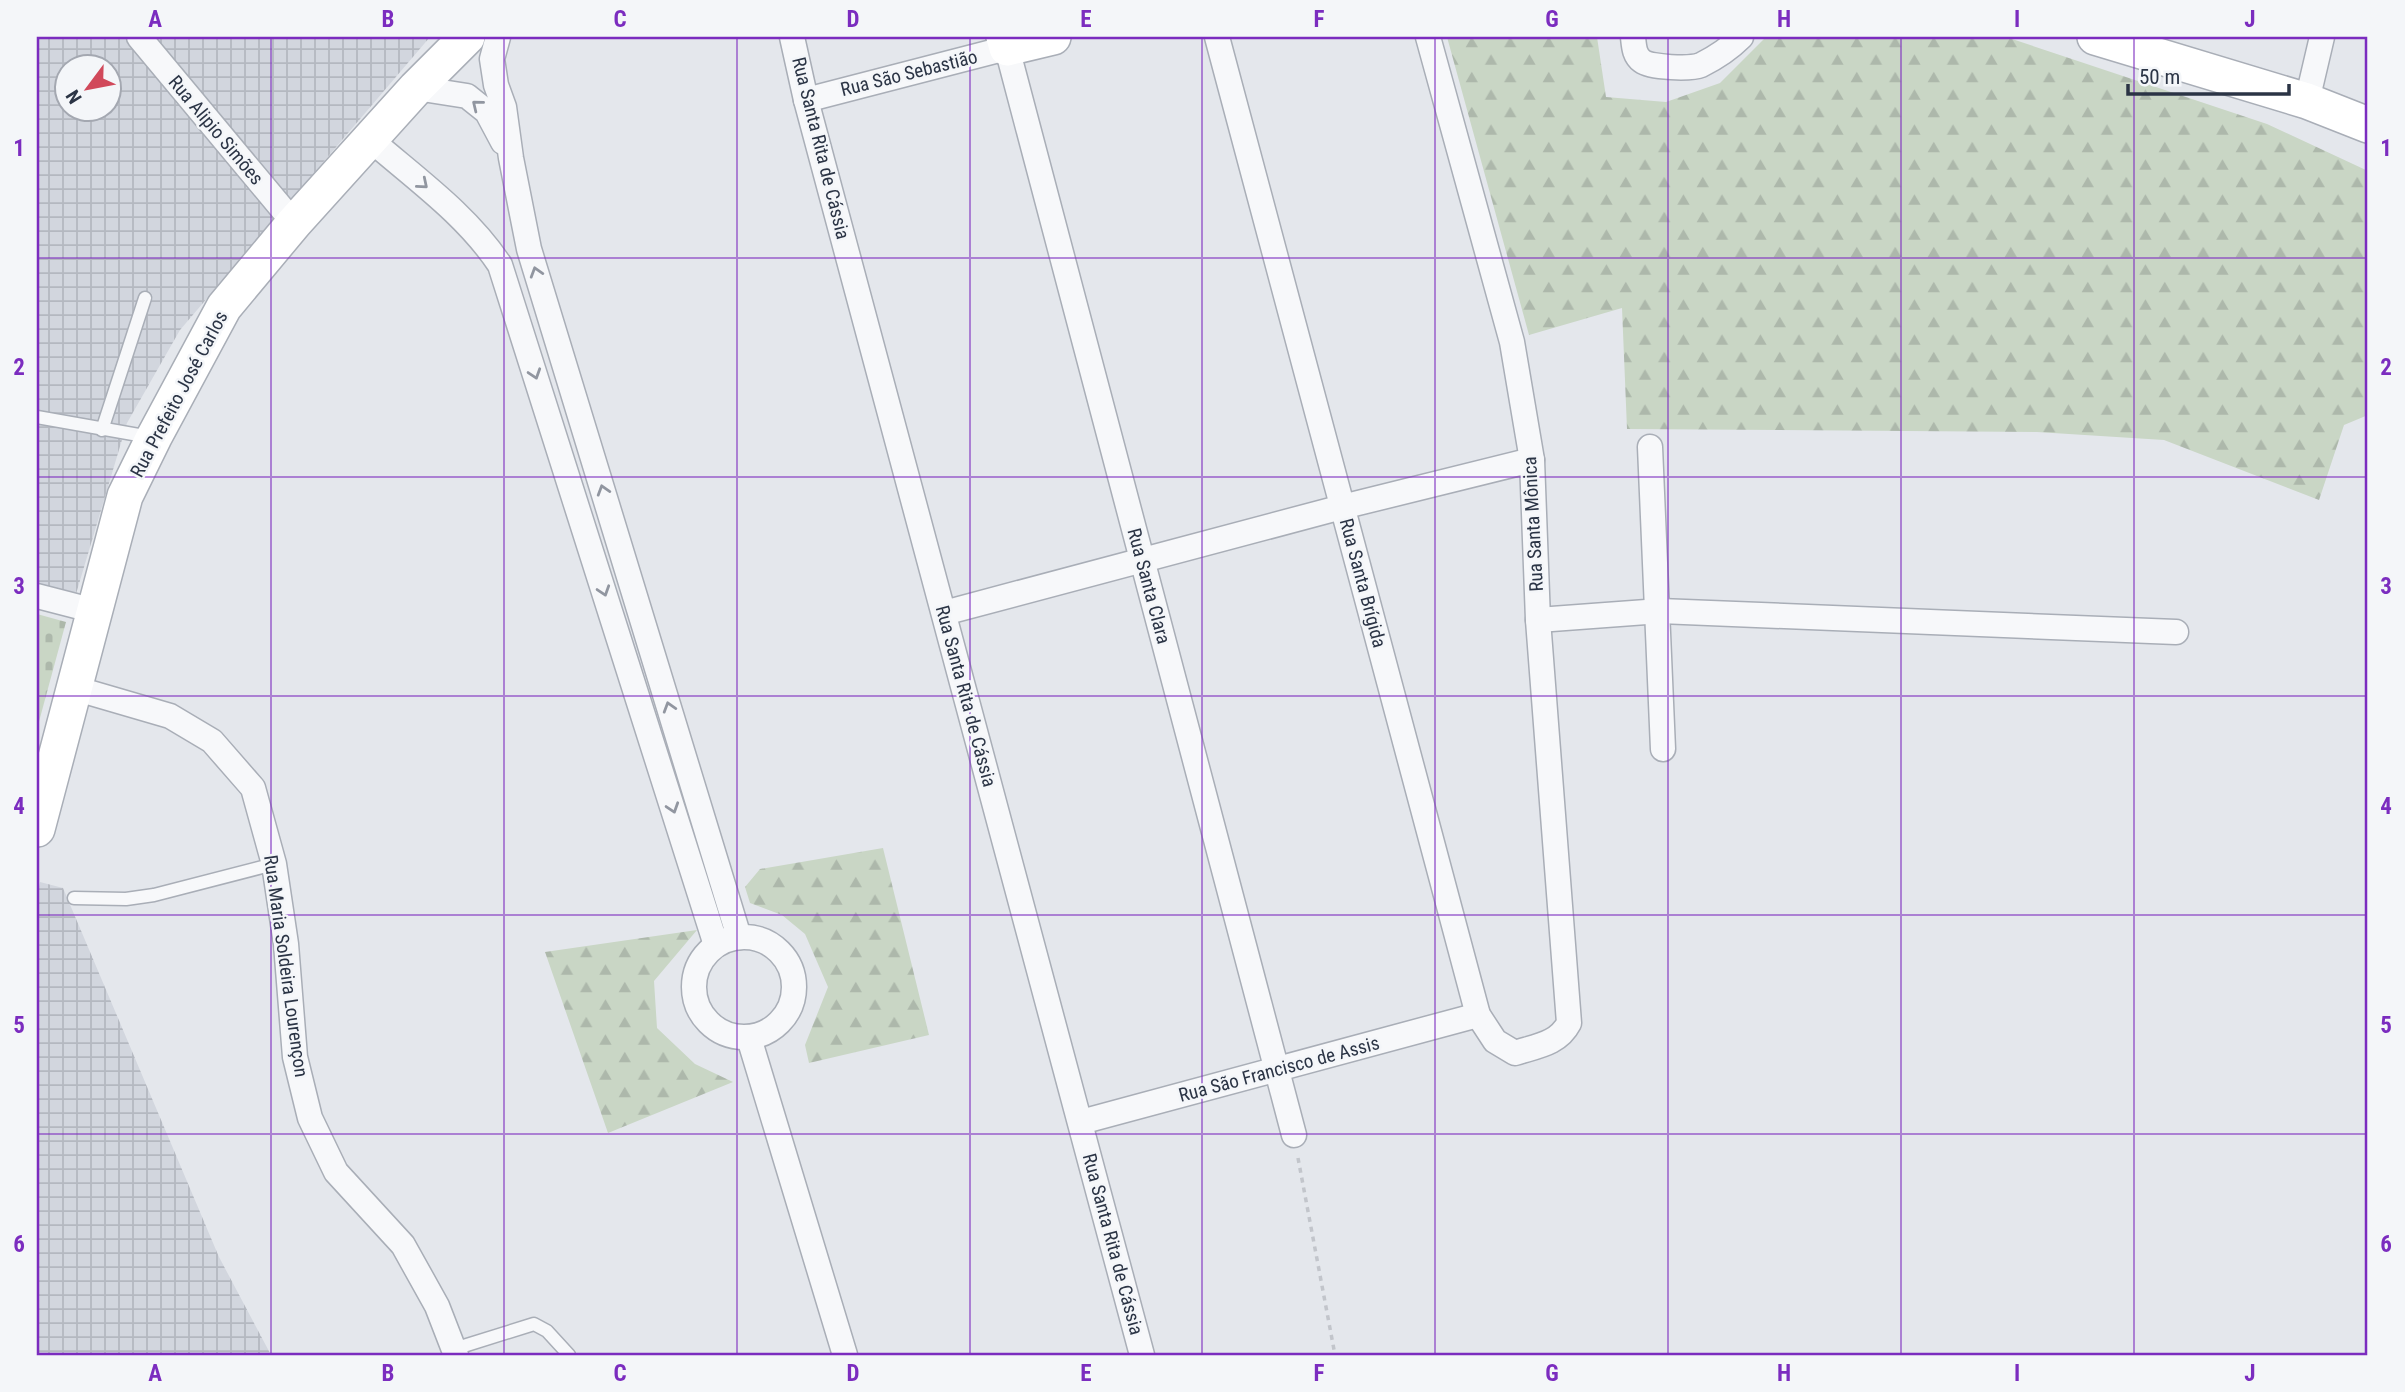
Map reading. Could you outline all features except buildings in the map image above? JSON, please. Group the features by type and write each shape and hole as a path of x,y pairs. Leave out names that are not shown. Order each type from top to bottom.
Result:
{"main road":[{"name":"Rua Prefeito José Carlos","path":"37,830 125,496 224,307 294,223 416,88 467,37"},
{"name":"Rua São Sebastião","path":"1006,43 1053,37"},
{"path":"2095,37 2307,101 2368,125"}],"street":[{"name":"Rua Alipio Simões","path":"139,37 294,223"},
{"path":"498,37 492,59 496,85 504,107 529,249 728,941"},
{"name":"Rua Santa Rita de Cássia","path":"792,37 806,100 1142,1355"},
{"name":"Rua Santa Brígida","path":"1217,37 1478,1015 1495,1041 1515,1053 1555,1040 1563,1034 1569,1023"},
{"name":"Rua Santa Mônica","path":"1428,37 1512,342 1532,460 1538,620 1569,1023"},
{"path":"1634,45 1643,63 1664,67 1698,66 1731,47 1741,37"},
{"path":"2307,101 2322,37"},
{"name":"Rua São Sebastião","path":"806,100 1006,43"},
{"name":"Rua Santa Clara","path":"1006,43 1294,1135"},
{"path":"416,88 467,96 487,112 511,158"},
{"path":"371,140 462,218 484,241 500,265 728,941"},
{"path":"1650,447 1663,749"},
{"path":"944,613 1342,507 1532,460"},
{"path":"37,596 95,611"},
{"path":"1538,620 1658,611 2176,632"},
{"name":"Rua Maria Soldeira Lourençon","path":"74,688 170,716 212,741 253,788 274,864 286,944 295,1057 310,1118 336,1172 403,1245 437,1306 455,1352"},
{"path":"756,938 764,941 784,956 792,971 795,988 792,1004 784,1019 771,1030 749,1038 733,1037 717,1030 705,1018 697,1004 694,988 696,971 704,956 728,941 756,938"},
{"name":"Rua São Francisco de Assis","path":"1080,1122 1478,1015"},
{"path":"749,1038 845,1355"}],"lane":[{"path":"102,430 145,298"},
{"path":"37,416 102,430 154,437"},
{"path":"74,898 127,899 155,895 274,864"},
{"path":"455,1352 534,1324 547,1331 569,1355"}],"path":[{"path":"1294,1135 1335,1355"}],"shaded area":[{"path":"37,37 430,37 180,330 127,423 76,594 37,583"},
{"path":"40,882 63,888 219,1257 271,1355 37,1355 37,896"}],"green space":[{"path":"1447,37 1597,37 1606,97 1666,102 1720,83 1766,37 2006,37 2267,124 2368,171 2368,415 2344,425 2319,500 2164,440 2037,432 1627,429 1622,308 1529,335"},
{"path":"37,614 66,622 37,729"},
{"path":"883,848 929,1035 809,1063 805,1045 828,987 805,934 782,915 750,903 745,887 760,869"},
{"path":"697,930 654,981 657,1028 695,1064 733,1082 608,1133 545,952"}]}
